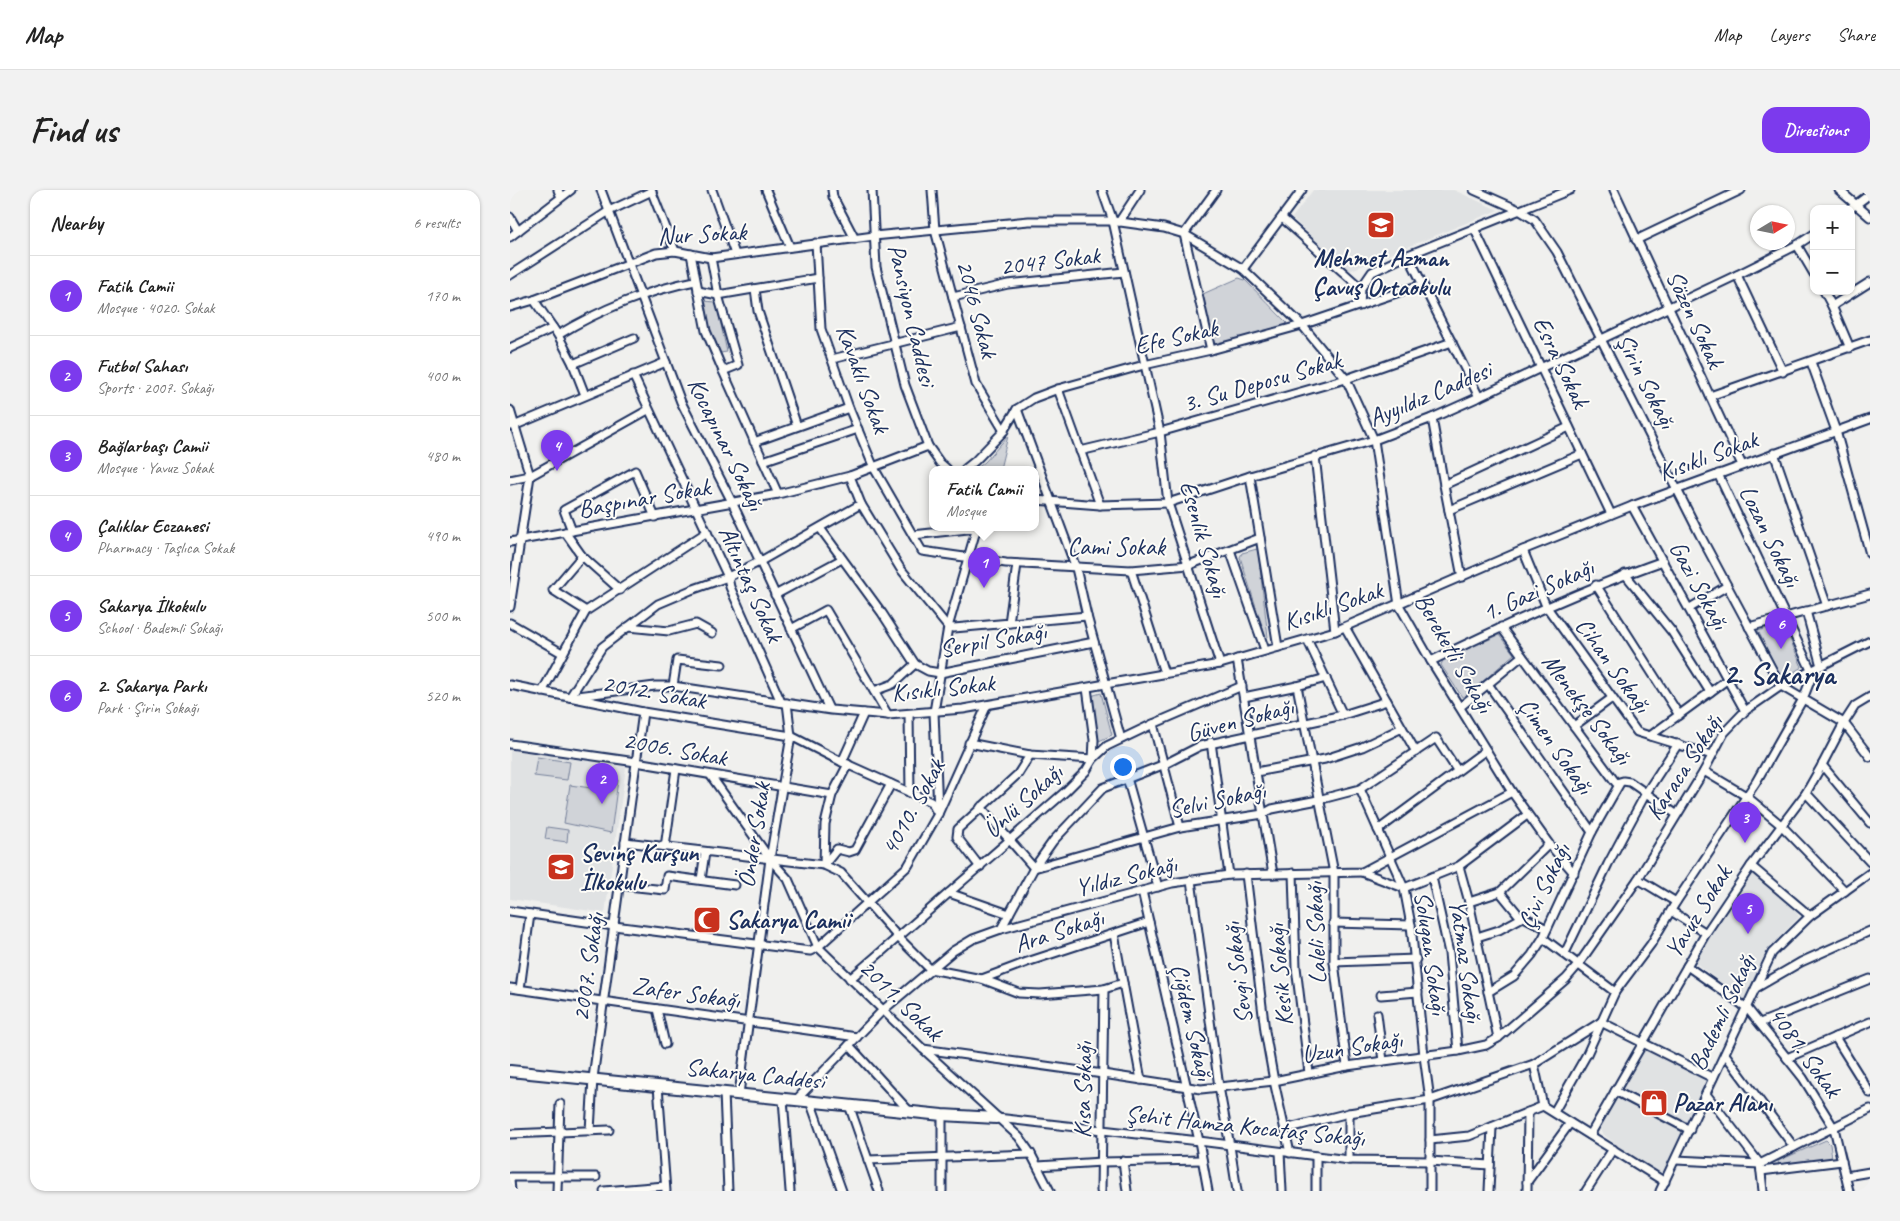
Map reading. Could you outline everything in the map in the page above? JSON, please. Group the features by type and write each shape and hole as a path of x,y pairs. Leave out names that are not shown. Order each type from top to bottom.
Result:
{"street":[{"path":"510,237 560,194 571,190"},
{"name":"Kocapınar Sokağı","path":"602,190 681,402 732,502 829,709"},
{"path":"510,275 609,211 651,190 674,251"},
{"path":"712,190 735,254"},
{"path":"766,190 790,247"},
{"name":"Pansiyon Caddesi","path":"872,190 876,267 905,385 928,446"},
{"name":"2046 Sokak","path":"932,190 935,230 976,384 1004,431"},
{"name":"Esenlik Sokağı","path":"1102,190 1116,221 1124,272 1160,432 1168,503 1220,664"},
{"path":"1116,221 1140,190"},
{"path":"1211,350 1184,234 1216,190"},
{"path":"1243,269 1302,190"},
{"name":"Şirin Sokağı","path":"1474,190 1519,210 1535,220 1557,252 1727,586 1781,686"},
{"path":"1360,306 1361,288 1372,272 1408,255 1570,190"},
{"name":"Sözen Sokak","path":"1614,190 1742,465"},
{"path":"1636,240 1741,190"},
{"path":"1839,190 1870,217"},
{"path":"831,192 855,238"},
{"path":"1856,204 1870,194"},
{"path":"510,217 518,231"},
{"path":"1282,218 1361,288"},
{"name":"Nur Sokak","path":"510,307 534,300 656,253 674,251 711,258 855,238 1029,221 1116,221"},
{"name":"Bereketli Sokağı","path":"1116,221 1164,228 1184,234 1243,269 1302,325 1346,379 1374,440 1399,605 1431,661 1527,815 1574,873"},
{"name":"Esra Sokak","path":"1474,228 1611,514"},
{"name":"Ayyıldız Caddesi","path":"1039,500 1100,505 1168,503 1315,456 1374,440 1480,397 1737,275 1810,237"},
{"name":"Kavaklı Sokak","path":"816,243 821,328 849,408 874,468 913,536"},
{"path":"1797,245 1810,267"},
{"path":"691,254 706,331 778,494"},
{"path":"1408,255 1480,397"},
{"path":"711,258 718,295 738,365 723,371"},
{"name":"2047 Sokak","path":"953,297 1008,284 1124,272"},
{"path":"1737,275 1784,372"},
{"path":"698,291 718,295 818,278"},
{"path":"558,336 580,322 642,296 695,281"},
{"path":"1832,306 1870,282"},
{"name":"Efe Sokak","path":"1017,408 1034,398 1058,389 1144,364 1211,350 1302,325 1424,284"},
{"path":"755,289 758,311 797,426"},
{"path":"1826,295 1850,348"},
{"path":"534,300 558,336 573,364 585,395"},
{"path":"832,359 960,326"},
{"path":"510,348 553,328"},
{"path":"573,364 634,338"},
{"path":"1710,396 1784,372 1870,340"},
{"name":"3. Su Deposu Sokak","path":"1080,451 1160,432 1346,379 1452,342"},
{"path":"513,426 666,362"},
{"path":"1811,362 1836,431 1870,554"},
{"name":"Altıntaş Sokak","path":"633,375 728,577 730,587 784,702"},
{"path":"1058,389 1100,505"},
{"path":"754,442 849,408"},
{"path":"969,466 1004,431 1017,408"},
{"path":"1017,408 1039,466"},
{"path":"510,410 513,426 530,476 510,607"},
{"path":"510,480 530,476 648,410"},
{"path":"1432,418 1462,577"},
{"name":"Kısıklı Sokak","path":"628,627 602,647 570,697 655,686 673,686 829,709 888,715 934,712 987,705 1220,664 1334,631 1611,514 1870,419"},
{"path":"1444,485 1570,427"},
{"path":"763,461 858,429"},
{"path":"928,446 943,466"},
{"name":"Başpınar Sokak","path":"510,542 778,494 850,476 928,446"},
{"path":"1774,453 1827,606"},
{"path":"1449,510 1582,454"},
{"path":"1315,456 1334,631"},
{"path":"1039,467 1076,568 1087,616 1121,739"},
{"path":"620,590 582,556 569,532 564,510 635,471 655,517"},
{"name":"Lozan Sokağı","path":"1718,474 1811,670"},
{"path":"850,476 861,504 900,568 948,627 1087,616"},
{"path":"1250,476 1278,647"},
{"path":"628,627 658,604 728,577 760,562 861,504"},
{"name":"Gazi Sokağı","path":"1632,506 1690,608 1745,711"},
{"name":"Serpil Sokağı","path":"820,528 915,664 928,671 940,673 1094,642"},
{"path":"913,536 949,531"},
{"path":"938,814 934,712 948,627 976,531"},
{"path":"542,692 586,611 707,532"},
{"name":"Cami Sokak","path":"913,536 922,551 1017,564 1131,570 1189,565 1260,538"},
{"path":"1230,550 1265,650"},
{"name":"Cihan Sokağı","path":"1523,550 1546,606 1637,732 1712,755"},
{"path":"582,556 553,590 586,611"},
{"path":"775,595 842,559"},
{"name":"1. Gazi Sokağı","path":"1431,661 1546,606 1596,585 1663,561"},
{"path":"1009,623 1017,564"},
{"path":"1131,570 1164,673"},
{"path":"1625,574 1672,632 1710,692"},
{"path":"1596,585 1679,715"},
{"path":"1690,608 1727,586"},
{"path":"1749,627 1870,594"},
{"path":"791,629 826,610 888,715"},
{"path":"1806,612 1821,666"},
{"path":"510,623 562,653"},
{"path":"628,627 669,631 696,624 712,632"},
{"path":"1345,627 1416,752"},
{"name":"Menekşe Sokağı","path":"1501,627 1616,783 1630,782 1676,814"},
{"path":"1307,639 1344,715"},
{"name":"Karaca Sokağı","path":"1578,965 1638,879 1704,771 1724,733 1745,711 1781,686 1870,641"},
{"path":"1460,707 1522,656"},
{"path":"1238,658 1273,874"},
{"path":"673,686 677,660 722,665"},
{"path":"874,692 893,684 915,664"},
{"path":"1554,1112 1587,1054 1615,992 1651,944 1676,902 1756,782 1803,699 1812,676 1811,670"},
{"path":"1244,697 1326,678"},
{"path":"1650,736 1728,680"},
{"name":"Çimen Sokağı","path":"1488,684 1592,832"},
{"name":"2012. Sokak","path":"510,685 643,712 791,736 931,802 938,814"},
{"name":"Ünlü Sokağı","path":"850,979 1066,792 1086,771 1093,759 1107,746 1242,686"},
{"name":"Laleli Sokağı","path":"1297,686 1318,800 1334,873 1334,962 1347,1066"},
{"path":"1781,686 1844,723 1870,757"},
{"path":"969,743 1030,755 1093,759 1094,740 1087,688"},
{"name":"Yavuz Sokak","path":"1590,1134 1706,933 1751,866 1806,793 1855,706 1870,697"},
{"path":"1574,726 1612,698"},
{"name":"Güven Sokağı","path":"1001,929 1034,868 1053,841 1103,788 1165,764 1210,742 1344,715 1387,701"},
{"name":"Önder Sokak","path":"738,1094 770,859 791,736 784,702"},
{"name":"4010. Sokak","path":"818,947 908,866 938,814 987,705"},
{"name":"2007. Sokağı","path":"590,1131 593,1078 643,712"},
{"path":"824,865 825,824 832,795 864,713"},
{"path":"909,714 910,793"},
{"path":"1153,724 1180,827"},
{"path":"1256,772 1312,761 1362,747 1402,728"},
{"name":"Selvi Sokağı","path":"1034,868 1180,827 1263,814 1272,809 1360,789 1436,738 1457,770"},
{"path":"1210,742 1229,875"},
{"name":"2006. Sokak","path":"510,744 636,762 832,795"},
{"path":"1565,954 1608,864 1646,793 1678,744"},
{"path":"1378,830 1486,750"},
{"path":"980,867 957,836 958,829 1018,774 1030,755"},
{"path":"1822,765 1870,823"},
{"path":"666,847 676,770"},
{"path":"1704,771 1746,796 1781,825 1845,891"},
{"name":"2011. Sokak","path":"711,776 770,859 788,879 818,947 882,1011 996,1118 1019,1137 1038,1166 1050,1191"},
{"path":"1127,778 1158,887"},
{"name":"Çivi Sokağı","path":"1488,992 1514,976 1532,956 1543,938 1592,832 1620,783"},
{"path":"824,865 837,849 848,852 854,850 891,784"},
{"name":"Solugan Sokağı","path":"1360,789 1404,888 1411,925 1430,1100 1430,1191"},
{"name":"Yıldız Sokağı","path":"796,1100 882,1011 930,969 953,951 973,939 1001,929 1142,891 1191,880 1246,874 1362,872 1512,792"},
{"path":"1806,793 1870,862"},
{"path":"981,807 1034,868"},
{"path":"1362,872 1404,888 1459,866 1527,815"},
{"path":"625,842 824,865 841,873 898,937 930,969 982,979 1019,993 1040,994 1104,989 1123,983"},
{"path":"1469,902 1500,892 1549,844"},
{"path":"701,880 705,852"},
{"path":"1459,866 1469,902 1498,1038"},
{"path":"1751,866 1810,916"},
{"name":"Bademli Sokağı","path":"1660,1191 1748,1008 1772,953 1810,916 1870,873"},
{"name":"Sevgi Sokağı","path":"1246,874 1265,1031 1290,1154"},
{"name":"Kesik Sokağı","path":"1294,874 1296,967 1309,1073"},
{"path":"619,885 665,890 667,876 735,885"},
{"name":"Yatmaz Sokağı","path":"1432,877 1449,953 1458,1051"},
{"path":"1638,879 1676,902"},
{"path":"1191,880 1219,1087 1236,1191"},
{"name":"Çiğdem Sokağı","path":"1142,891 1199,1141 1208,1191"},
{"path":"1500,892 1518,914 1547,929"},
{"path":"949,893 1009,914"},
{"path":"510,911 810,951 818,947"},
{"path":"1671,911 1706,933"},
{"path":"520,989 530,914"},
{"path":"1476,937 1499,930 1523,917"},
{"name":"Ara Sokağı","path":"982,979 1027,962 1149,922"},
{"path":"1334,923 1411,925"},
{"path":"1756,988 1801,962 1870,931"},
{"path":"1114,934 1142,1080"},
{"path":"1543,938 1615,992"},
{"path":"1334,962 1416,959"},
{"name":"Uzun Sokağı","path":"923,1049 1201,1089 1274,1081 1347,1066 1458,1051 1486,1044 1498,1038 1566,979 1578,965"},
{"name":"4081. Sokak","path":"1687,966 1748,1008 1803,1078 1834,1128 1849,1191"},
{"path":"1760,1023 1870,979"},
{"name":"Zafer Sokağı","path":"510,988 857,1037"},
{"name":"Kısa Sokağı","path":"1101,1191 1104,989"},
{"path":"1381,995 1418,992"},
{"path":"657,1009 665,1044"},
{"path":"1377,1014 1383,1061"},
{"path":"1601,1022 1713,1078"},
{"path":"1285,1129 1349,1114 1430,1100 1534,1064 1601,1022"},
{"path":"1787,1058 1870,1022"},
{"path":"1835,1037 1870,1092"},
{"path":"849,1045 910,1112"},
{"path":"1725,1054 1794,1147"},
{"path":"1534,1064 1543,1106 1665,1182"},
{"name":"Sakarya Caddesi","path":"510,1071 910,1112 996,1118"},
{"path":"604,1191 665,1189 658,1086"},
{"path":"1615,1091 1690,1130"},
{"path":"724,1092 728,1191"},
{"path":"1706,1094 1760,1168 1763,1191"},
{"path":"783,1098 790,1191"},
{"path":"810,1101 842,1191"},
{"path":"558,1191 560,1104"},
{"path":"849,1106 879,1191"},
{"path":"1430,1140 1469,1136 1543,1106"},
{"path":"1760,1168 1794,1147 1870,1109"},
{"path":"1527,1191 1528,1112"},
{"path":"1349,1114 1349,1160"},
{"path":"942,1115 942,1191"},
{"name":"Şehit Hamza Kocataş Sokağı","path":"996,1118 1349,1160 1430,1161 1490,1165"},
{"path":"1527,1182 1570,1123"},
{"path":"1488,1191 1492,1127"},
{"path":"510,1134 609,1130"},
{"path":"1586,1191 1613,1149"},
{"path":"1280,1152 1282,1191"},
{"path":"868,1160 1031,1154"},
{"path":"1316,1156 1316,1191"},
{"path":"1038,1166 1102,1162 1202,1160"},
{"path":"1676,1160 1760,1168 1842,1161"},
{"path":"1123,1162 1127,1191"},
{"path":"1846,1176 1870,1172"},
{"path":"511,1191 510,1178 596,1177"}],"shaded area":[{"name":"Mehmet Azman Çavuş Ortaokulu","path":"1313,190 1454,190 1498,210 1349,271 1292,218"},
{"path":"1239,278 1245,280 1287,323 1215,345 1212,343 1202,296"},
{"path":"703,301 716,302 727,352 720,353 708,324"},
{"path":"1008,436 1001,466 980,466"},
{"path":"1257,549 1268,637 1266,638 1240,557 1242,553"},
{"path":"1783,623 1802,667 1782,679 1758,631"},
{"path":"1499,635 1514,654 1465,697 1462,697 1441,665 1443,660"},
{"path":"1101,693 1112,735 1099,741 1091,696"},
{"path":"510,750 626,767 605,913 510,899"},
{"path":"537,757 570,762 567,780 534,776"},
{"path":"593,774 618,780 611,833 564,823 570,785 591,788"},
{"path":"547,827 568,830 567,842 545,839"},
{"path":"1751,872 1795,910 1799,917 1766,951 1745,1000 1694,962"},
{"name":"Pazar Alanı","path":"1646,1047 1706,1079 1663,1174 1623,1150 1603,1134 1600,1126"},
{"path":"1826,1140 1830,1144 1832,1158 1779,1166 1778,1161"}],"place":[{"name":"Mehmet Azman Çavuş Ortaokulu","path":"1381,225"},
{"name":"Çalıklar Eczanesi","path":"557,471"},
{"name":"Fatih Camii","path":"984,588"},
{"name":"2. Sakarya Parkı","path":"1781,649"},
{"name":"Futbol Sahası","path":"602,804"},
{"name":"Bağlarbaşı Camii","path":"1745,843"},
{"name":"Sevinç Kurşun İlkokulu","path":"561,867"},
{"name":"Sakarya Camii","path":"707,920"},
{"name":"Sakarya İlkokulu","path":"1748,934"},
{"name":"Pazar Alanı","path":"1654,1103"}],"district":[{"name":"2. Sakarya","path":"1779,674"}]}
